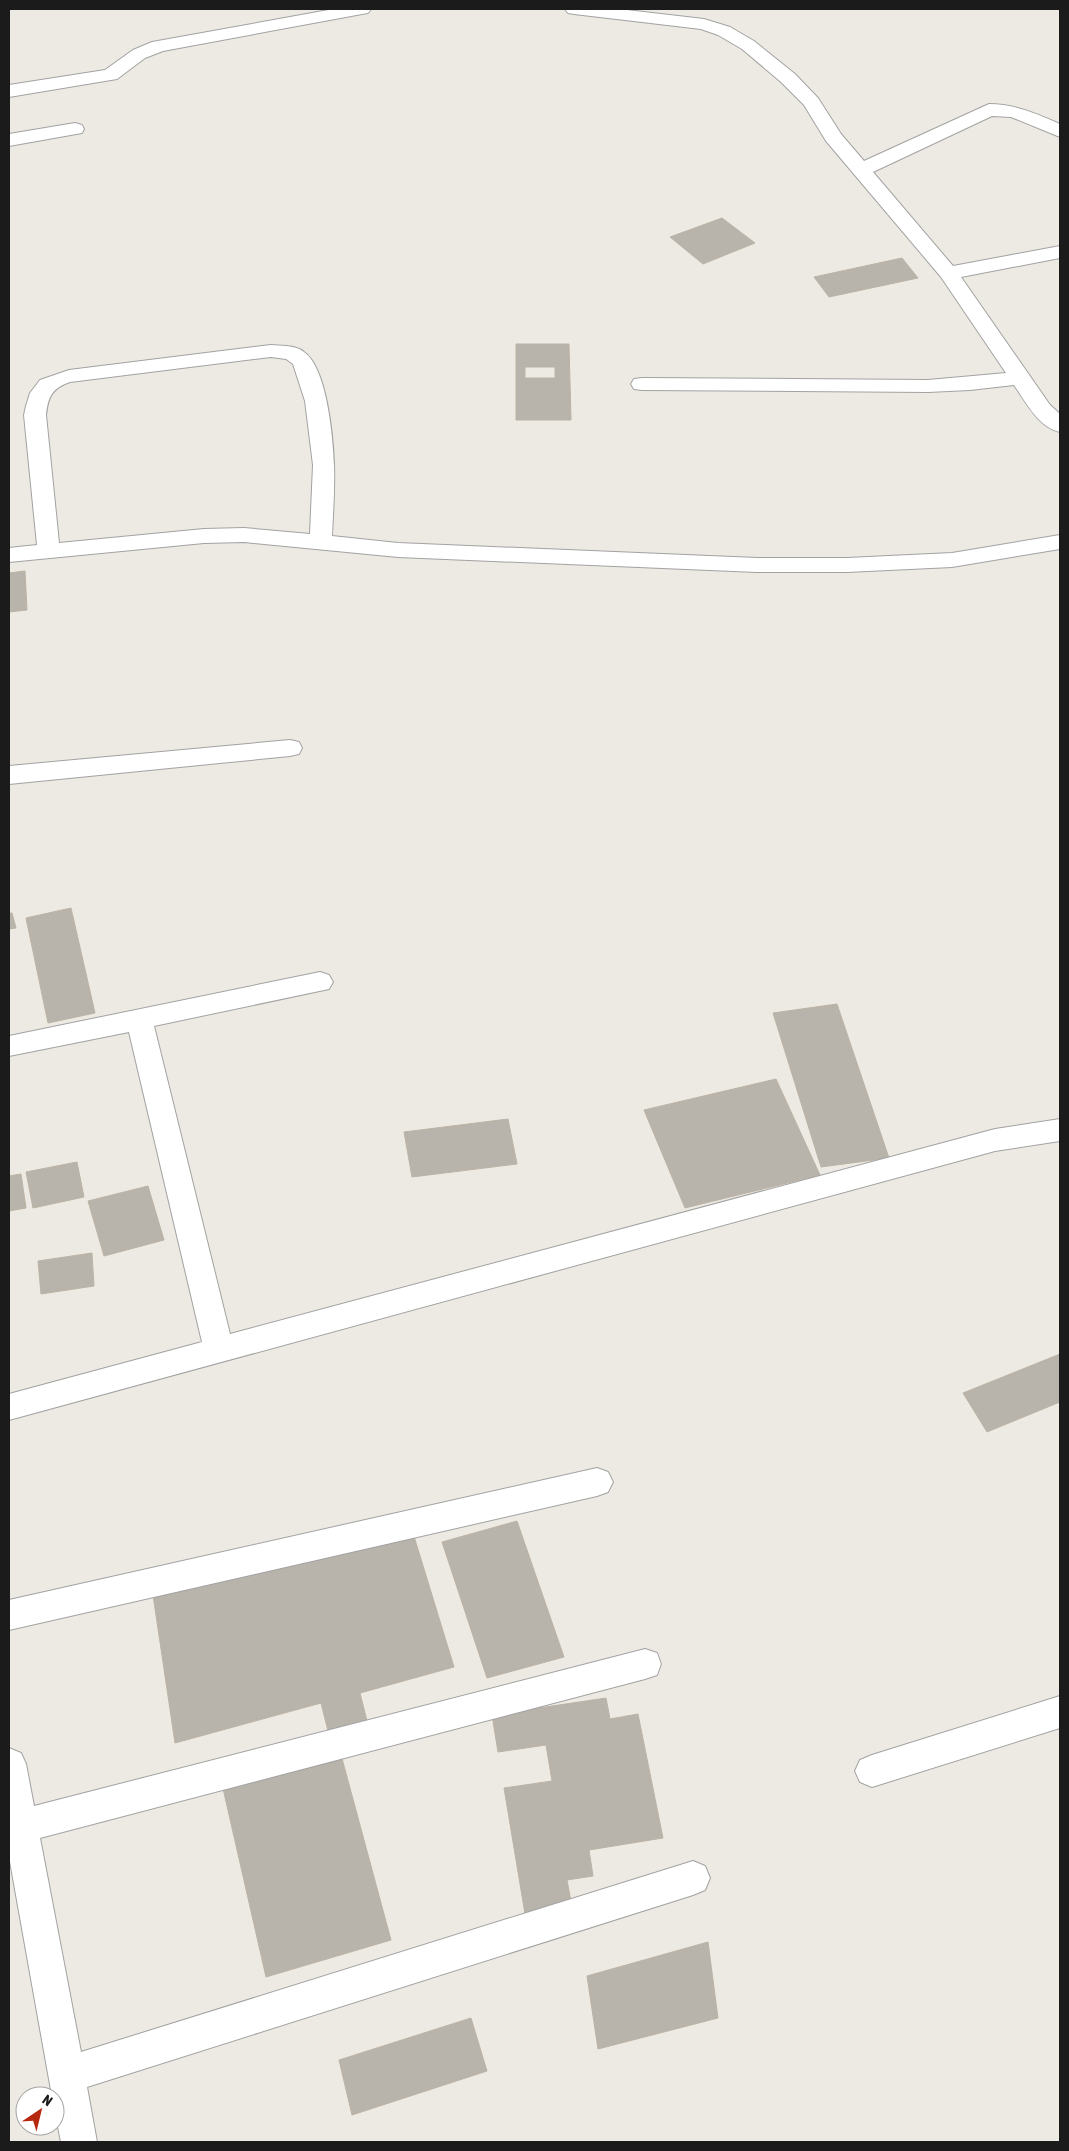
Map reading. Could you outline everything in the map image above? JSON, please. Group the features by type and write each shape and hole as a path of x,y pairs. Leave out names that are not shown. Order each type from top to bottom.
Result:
{"street":[{"path":"9,90 110,75 139,54 158,46 362,9"},
{"path":"574,9 704,24 724,31 748,46 788,78 811,102 833,137 948,273 1042,410 1060,425"},
{"path":"861,170 989,110 1002,109 1020,113 1060,131"},
{"path":"9,140 75,129"},
{"path":"948,273 1060,252"},
{"path":"49,551 35,415 37,396 45,386 55,379 69,376 271,351 287,352 297,356 306,365 316,403 323,455 321,543"},
{"path":"642,384 928,386 970,384 1020,378"},
{"path":"9,555 204,536 244,535 398,550 767,565 847,565 952,560 1060,542"},
{"path":"9,775 290,748"},
{"path":"9,1046 320,982"},
{"path":"139,1019 218,1350"},
{"path":"9,1407 995,1140 1060,1130"},
{"path":"9,1614 596,1482"},
{"path":"14,1827 644,1664"},
{"path":"872,1770 1060,1712"},
{"path":"9,1764 14,1827 67,2075 79,2142"},
{"path":"67,2075 693,1878"}],"building":[{"path":"722,218 755,243 703,264 670,237"},
{"path":"902,258 918,278 829,297 814,277"},
{"path":"516,344 569,344 571,420 516,420","holes":["525,367 555,367 555,378 525,378"]},
{"path":"25,571 27,610 9,612 9,573"},
{"path":"71,908 95,1013 48,1023 26,918"},
{"path":"9,913 12,913 16,928 9,929"},
{"path":"837,1004 889,1158 821,1167 773,1013"},
{"path":"776,1079 820,1175 685,1208 644,1110"},
{"path":"508,1119 517,1164 412,1177 404,1132"},
{"path":"77,1162 84,1197 33,1208 26,1172"},
{"path":"21,1174 26,1208 9,1211 9,1176"},
{"path":"148,1186 164,1240 104,1256 88,1201"},
{"path":"92,1253 94,1286 41,1294 38,1261"},
{"path":"1060,1354 1060,1402 987,1432 963,1393"},
{"path":"517,1521 564,1657 487,1678 442,1542"},
{"path":"413,1533 454,1667 360,1693 368,1725 329,1735 321,1703 175,1743 153,1595"},
{"path":"606,1698 610,1719 638,1714 663,1838 589,1850 593,1876 567,1880 572,1907 525,1914 504,1788 552,1781 546,1745 498,1752 492,1715"},
{"path":"340,1751 391,1940 266,1977 222,1784"},
{"path":"708,1942 718,2018 598,2049 587,1976"},
{"path":"471,2018 487,2071 352,2115 339,2060"}]}
